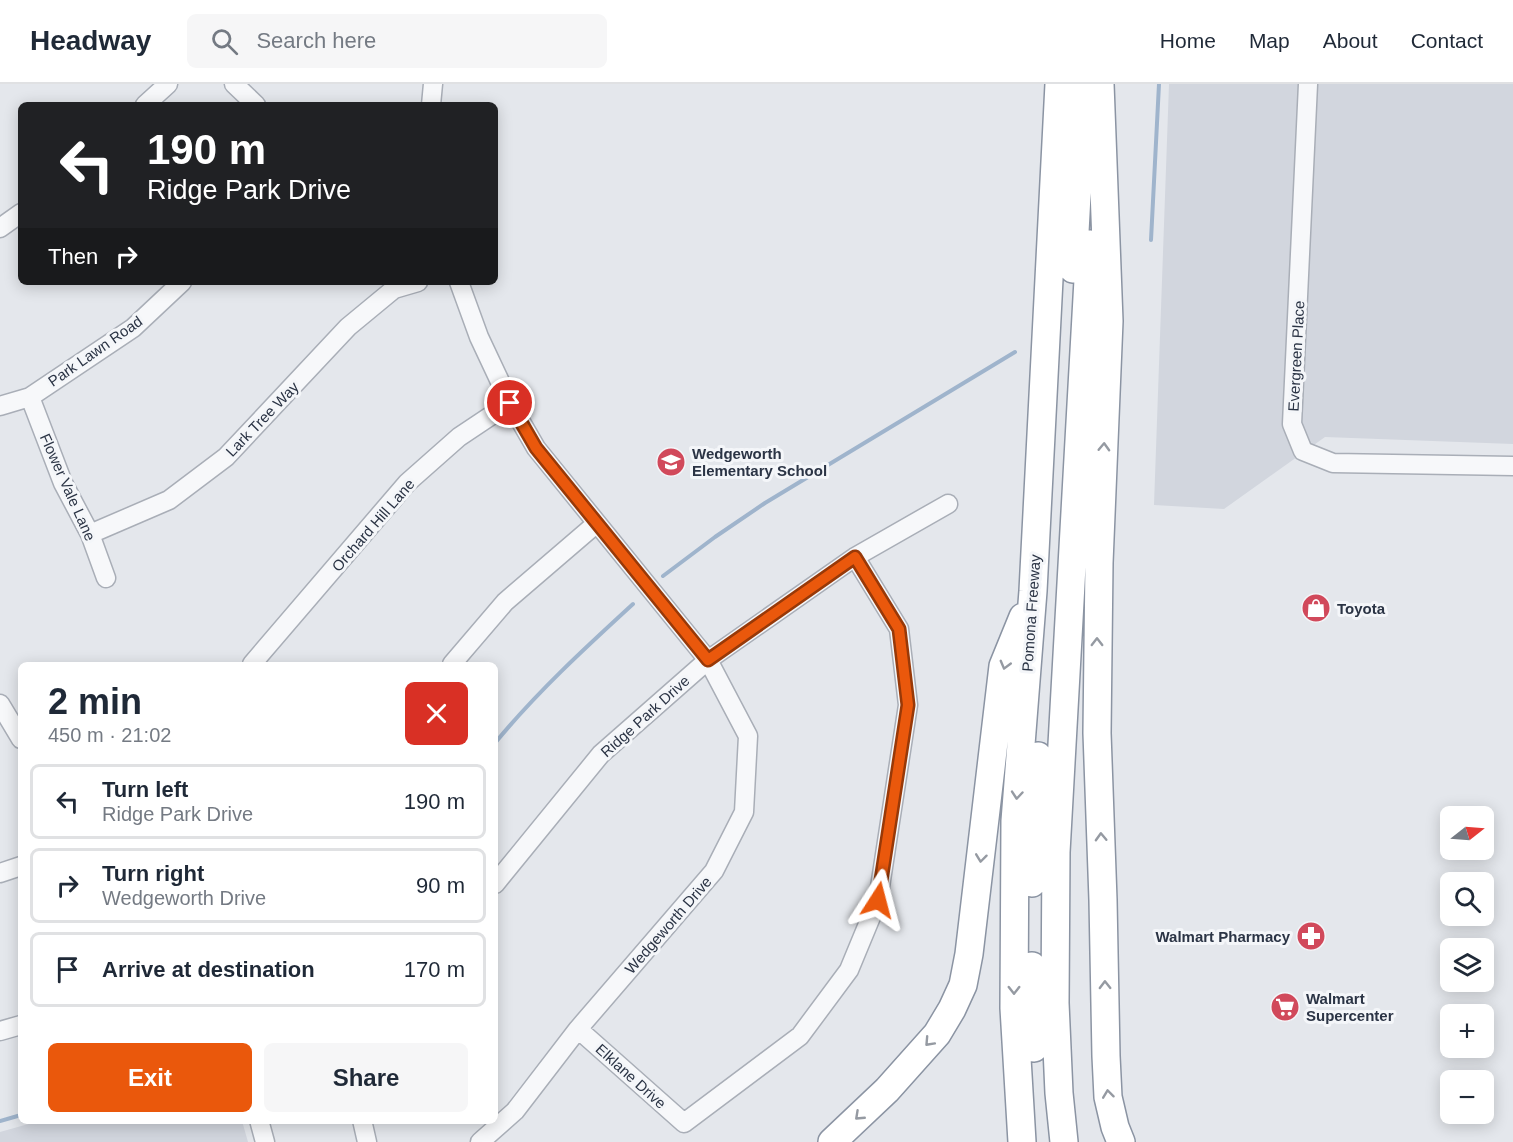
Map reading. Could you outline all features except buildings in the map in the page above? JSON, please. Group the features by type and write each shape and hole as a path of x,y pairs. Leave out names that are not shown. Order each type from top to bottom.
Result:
{"highway":[{"name":"Pomona Freeway","path":"1022,1142 1014,1008 1015,821 1033,591 1059,84"},
{"path":"1039,1142 1031,905 1045,598 1074,84"},
{"path":"1047,1142 1041,1047 1040,910 1050,654 1083,84"},
{"path":"1064,1142 1059,1093 1055,1003 1056,852 1100,84"},
{"path":"1100,84 1109,321 1099,563 1097,733 1108,1097 1121,1142"},
{"path":"832,1142 887,1090 937,1034 952,1010 963,985 969,954 1004,666 1033,591"},
{"path":"1059,1093 1075,1142"}],"street":[{"path":"148,102 168,84"},
{"path":"234,84 253,102"},
{"path":"431,102 433,84"},
{"name":"Evergreen Place","path":"1308,84 1292,424 1303,451 1333,463 1513,466"},
{"path":"0,228 18,215"},
{"name":"Park Lawn Road","path":"0,406 30,397 133,328 179,285"},
{"name":"Lark Tree Way","path":"90,534 169,500 226,457 348,327 394,289 408,285"},
{"name":"Wedgeworth Drive","path":"460,285 479,337 510,403 536,448 708,660 748,736 744,812 714,871 578,1029 515,1111 483,1141"},
{"name":"Flower Vale Lane","path":"30,397 63,483 90,534 106,578"},
{"name":"Orchard Hill Lane","path":"254,662 407,483 459,437 510,403"},
{"name":"Ridge Park Drive","path":"498,880 601,754 708,660 855,557 948,504"},
{"path":"454,662 505,603 597,523"},
{"name":"Elklane Drive","path":"578,1029 684,1123 800,1036 849,970 878,900 908,705 899,629 855,557"},
{"path":"1,709 18,734"},
{"path":"0,873 18,867"},
{"path":"0,1031 18,1026"},
{"path":"260,1124 265,1142"},
{"path":"363,1124 367,1142"}],"shaded area":[{"path":"1169,84 1513,84 1513,444 1325,437 1224,509 1154,505"},
{"path":"28,1124 243,1124 248,1142 0,1142 0,1132"}],"waterway":[{"path":"1151,240 1159,84"},
{"path":"663,576 765,503 1015,352"},
{"path":"498,739 544,688 633,604"},
{"path":"0,1121 18,1116"}],"place":[{"name":"Wedgeworth Elementary School","path":"671,462"},
{"name":"Toyota","path":"1316,608"},
{"name":"Walmart Pharmacy","path":"1311,936"},
{"name":"Walmart Supercenter","path":"1285,1007"}],"route":[{"path":"510,403 536,448 708,660 855,557 899,629 908,705 878,900"}]}
